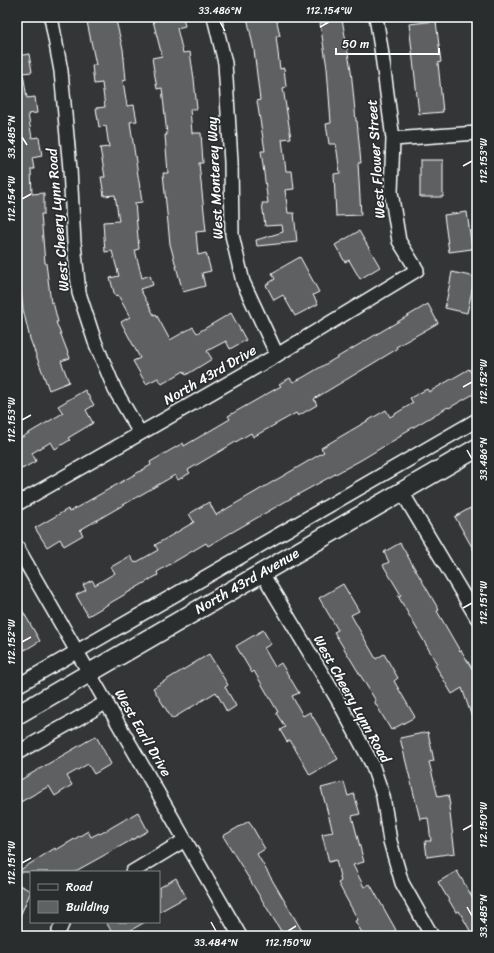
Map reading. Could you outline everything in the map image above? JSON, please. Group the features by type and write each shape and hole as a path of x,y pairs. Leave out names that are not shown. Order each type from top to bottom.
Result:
{"main road":[{"name":"North 43rd Avenue","path":"17,715 477,448"}],"street":[{"name":"West Cheery Lynn Road","path":"51,17 61,71 79,293 94,342 115,390 140,432"},
{"name":"West Monterey Way","path":"214,17 225,64 231,162 232,235 243,282 277,355"},
{"name":"West Flower Street","path":"376,17 382,48 393,139 391,192 399,241 417,270"},
{"path":"393,139 477,133"},
{"name":"North 43rd Drive","path":"17,504 140,432 277,355 417,270"},
{"name":"North 43rd Avenue","path":"17,686 477,420"},
{"path":"402,492 477,618"},
{"name":"West Earll Drive","path":"17,547 240,936"},
{"name":"West Cheery Lynn Road","path":"262,573 339,702 372,764 383,796 390,841 402,883 432,936"},
{"path":"17,753 107,702"},
{"path":"134,871 185,840"}],"building":[{"path":"86,17 115,17 123,49 126,80 123,81 127,106 134,105 137,121 130,122 142,202 135,203 139,249 135,250 142,278 150,275 153,285 140,289 170,340 193,327 197,333 231,313 246,340 230,349 226,341 207,351 212,359 186,375 184,371 162,384 158,378 146,384 133,361 140,358 121,322 130,317 118,295 115,296 110,278 119,276 112,251 105,252 103,222 119,221 115,195 104,196 101,177 105,177 100,148 109,147 106,126 99,127 96,108 105,107 102,83 94,84 92,65 96,65"},
{"path":"152,17 183,17 185,26 177,28 183,53 190,52 197,109 190,109 192,133 201,133 203,163 199,163 206,231 196,232 198,255 206,253 211,271 202,273 205,286 183,292 170,244 163,173 168,173 165,135 167,135 162,88 157,89 152,58 162,56"},
{"path":"247,17 276,17 280,36 276,36 280,69 284,68 286,87 283,88 291,138 282,139 286,171 292,171 294,189 285,190 288,213 294,213 297,242 257,246 256,240 283,232 282,225 265,226 262,203 268,203 261,151 265,151 257,101 260,100 254,50"},
{"path":"342,19 351,70 357,121 361,163 358,163 361,215 336,216 334,174 340,173 336,144 329,144 326,124 331,123 327,68 320,23"},
{"path":"436,21 441,62 438,63 443,112 419,114 409,24"},
{"path":"29,54 32,72 23,73 27,98 35,97 37,113 28,114 32,138 39,137 42,156 32,158 34,169 31,169 32,194 44,193 44,214 41,214 45,263 51,303 53,302 58,322 56,322 70,358 61,361 69,382 49,390 30,339 23,309 17,261 17,56"},
{"path":"420,160 443,160 443,197 420,197"},
{"path":"467,212 472,249 449,252 444,215"},
{"path":"359,231 380,267 360,279 349,260 345,262 335,245"},
{"path":"300,257 319,292 313,295 318,304 295,316 283,295 274,300 266,285 275,279 272,273"},
{"path":"452,272 475,277 467,313 445,308"},
{"path":"428,304 438,323 396,347 397,349 314,399 317,405 298,416 296,413 253,437 251,433 188,470 190,473 178,480 175,475 80,530 83,535 64,546 60,539 47,547 35,528 68,509 69,512 151,465 150,462 183,443 184,446 230,419 228,416 281,386 279,384 290,378 293,382 302,378"},
{"path":"469,369 477,382 477,392 449,408 448,407 361,460 208,546 206,543 157,572 158,575 88,616 76,595 86,590 83,585 92,580 95,585 115,573 111,567 130,556 135,563 158,550 155,545 194,522 189,514 209,502 216,515 324,452 321,448 386,410 390,417 413,403 410,398 427,389 429,392"},
{"path":"85,390 94,405 86,410 93,423 68,438 70,440 55,449 51,442 32,453 36,461 22,469 17,460 17,440 63,413 58,406"},
{"path":"470,508 477,521 477,556 455,517"},
{"path":"400,543 439,610 437,611 477,677 477,725 475,726 462,688 452,694 435,665 437,664 398,596 401,595 383,565 389,562 384,552"},
{"path":"343,584 359,611 351,615 376,659 384,654 398,678 394,681 415,717 391,730 374,701 376,701 334,632 338,630 319,598"},
{"path":"17,601 40,641 25,650 17,637"},
{"path":"263,630 271,644 264,648 275,667 281,663 299,693 292,696 303,716 310,712 338,759 310,775 290,740 287,742 280,730 285,727 276,713 278,712 254,671 252,673 236,646"},
{"path":"209,654 228,685 225,687 236,706 227,712 216,692 172,719 153,688"},
{"path":"428,732 434,761 429,762 438,797 448,795 455,853 427,857 425,841 431,841 428,818 420,819 400,738"},
{"path":"96,736 111,764 94,774 88,764 67,776 72,785 55,796 49,786 17,804 17,782"},
{"path":"344,782 348,796 354,794 360,814 352,816 364,862 353,865 364,887 370,884 396,930 386,936 364,936 355,921 358,920 338,883 341,881 336,860 329,862 322,834 333,832 321,788"},
{"path":"138,812 148,831 76,871 17,872 55,848 56,850 88,831 91,837 99,833 100,834"},
{"path":"249,821 265,849 257,854 305,936 284,936 223,836"},
{"path":"457,871 477,905 477,936 473,936 459,911 456,912 438,882"},
{"path":"176,878 186,897 160,911 160,887"},
{"path":"17,884 30,890 30,893 17,923"},
{"path":"107,923 143,923 121,936 114,936"}]}
